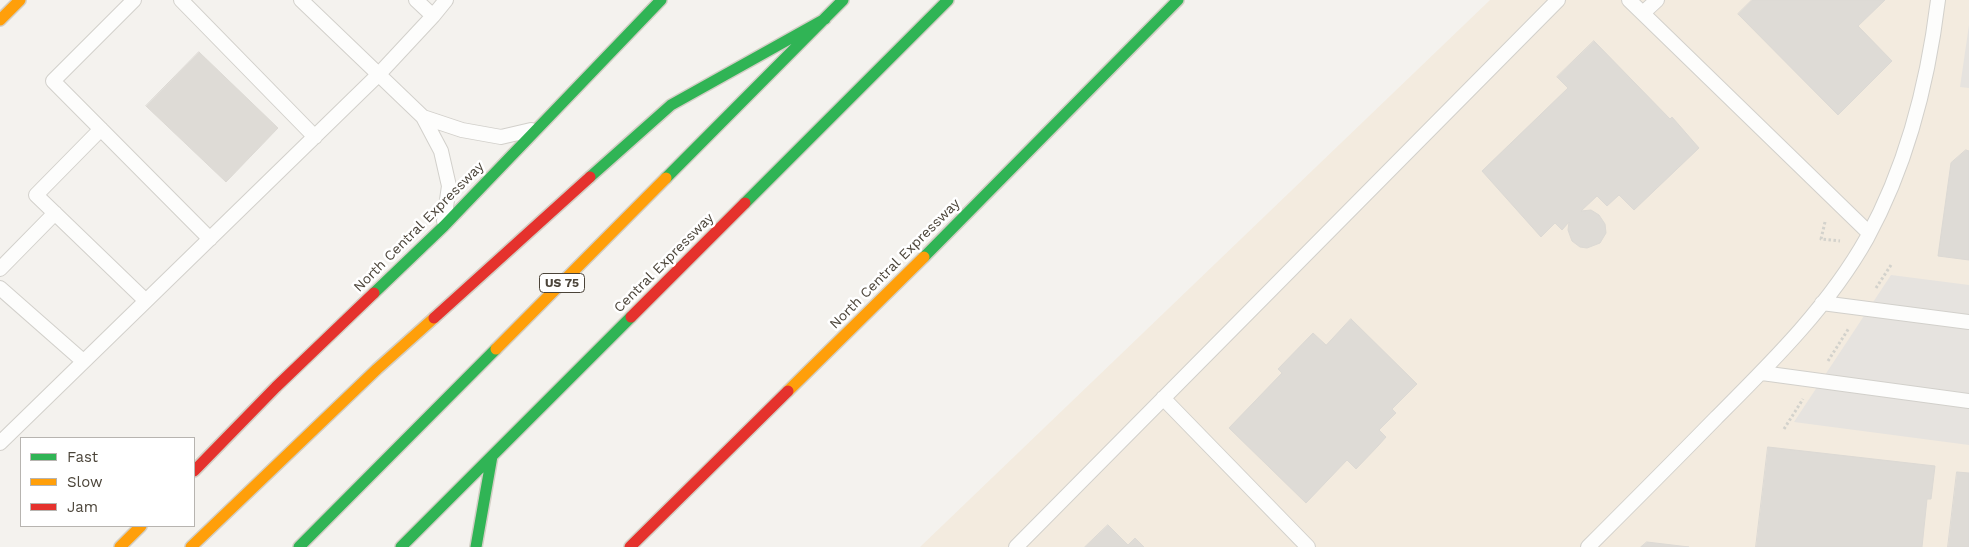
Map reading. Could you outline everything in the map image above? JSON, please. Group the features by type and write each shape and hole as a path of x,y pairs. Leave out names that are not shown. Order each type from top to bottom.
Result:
{"main road":[{"path":"0,20 20,0"},
{"name":"North Central Expressway","path":"195,470 276,387 444,226 661,0"},
{"name":"US 75","path":"299,547 843,0"},
{"name":"Central Expressway","path":"401,547 948,0"},
{"name":"North Central Expressway","path":"630,547 994,188 1178,0"},
{"path":"191,547 377,369 670,105 825,18"},
{"path":"476,547 492,456"},
{"path":"120,547 139,527"}],"lane":[{"path":"134,0 53,81 210,239"},
{"path":"180,0 315,136"},
{"path":"301,0 423,117 441,151 449,186 444,226"},
{"path":"416,0 433,16"},
{"path":"0,443 379,74 446,0"},
{"path":"1016,547 1558,0"},
{"path":"1629,0 1869,233"},
{"path":"1643,13 1657,0"},
{"path":"1588,547 1762,373 1822,303 1848,268 1883,207 1907,145 1929,58 1938,0"},
{"path":"423,117 462,130 501,136 537,129"},
{"path":"101,129 36,195 146,301"},
{"path":"0,269 55,213"},
{"path":"0,288 83,362"},
{"path":"1822,303 1969,322"},
{"path":"1762,373 1969,400"},
{"path":"1163,398 1308,547"}],"path":[{"path":"1784,429 1891,265"}],"shaded area":[{"path":"1490,0 1969,0 1969,547 920,547"},
{"path":"1969,25 1969,88 1960,87"},
{"path":"1891,275 1969,285 1969,445 1794,422"}],"building":[{"path":"1752,0 1885,0 1858,26 1892,61 1838,115 1738,14"},
{"path":"1594,41 1670,119 1672,117 1699,148 1634,210 1619,195 1607,206 1597,196 1581,211 1591,210 1599,215 1605,224 1606,233 1600,243 1587,248 1580,247 1572,241 1568,230 1569,222 1562,230 1555,223 1541,237 1482,171 1568,88 1557,77"},
{"path":"199,52 278,128 226,182 146,106"},
{"path":"1966,150 1969,151 1969,260 1938,256 1951,163"},
{"path":"1351,319 1417,384 1392,409 1396,413 1379,430 1386,437 1378,446 1356,469 1347,460 1306,503 1229,428 1282,373 1278,369 1313,333 1326,345"},
{"path":"1768,447 1935,466 1931,499 1927,499 1922,547 1756,547"},
{"path":"1957,472 1969,473 1969,547 1948,547"},
{"path":"1108,525 1128,545 1135,538 1144,547 1085,547"},
{"path":"1647,542 1689,547 1641,547"}],"traffic: fast":[{"path":"374,293 444,226 661,0"},
{"path":"666,178 843,0"},
{"path":"745,203 948,0"},
{"path":"924,257 1178,0"},
{"path":"590,177 671,105 825,19"},
{"path":"401,547 631,317"},
{"path":"299,547 496,349"},
{"path":"476,547 492,456"}],"traffic: slow":[{"path":"0,20 20,0"},
{"path":"496,349 666,178"},
{"path":"788,391 924,257"},
{"path":"191,547 377,369 434,318"},
{"path":"120,547 140,527"}],"traffic: jam":[{"path":"434,318 590,177"},
{"path":"631,317 745,203"},
{"path":"195,470 276,387 374,293"},
{"path":"630,547 788,391"}]}
